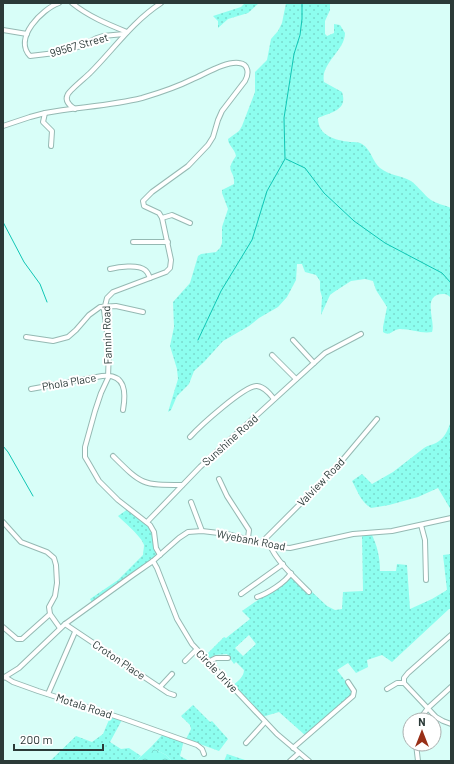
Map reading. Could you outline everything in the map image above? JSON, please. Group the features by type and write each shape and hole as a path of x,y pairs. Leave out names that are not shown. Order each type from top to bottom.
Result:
{"street":[{"path":"3,30 27,34 40,15 58,3"},
{"name":"99567 Street","path":"72,3 85,12 125,33"},
{"path":"76,109 69,104 67,99 68,94 96,67 125,33 147,12 160,3"},
{"name":"99567 Street","path":"27,34 25,46 29,55 32,56 55,53 81,46 103,36 125,33"},
{"path":"3,126 45,113 143,97 180,85 220,67 232,63 242,63 247,67 248,77 222,111 213,137 208,145 188,166 152,192 144,201 144,206 156,211 162,218 172,216 190,223"},
{"path":"45,113 43,122 52,131 51,146"},
{"name":"Fannin Road","path":"160,555 156,548 154,532 147,522 118,500 99,481 90,468 85,457 85,447 89,427 108,375 109,348 104,306 107,298 113,292 166,272 170,268 171,260 162,218"},
{"path":"134,242 168,242"},
{"path":"110,269 123,267 142,268 147,272 150,278"},
{"path":"26,337 53,341 68,337 93,311 99,307 116,306 143,312"},
{"name":"Sunshine Road","path":"147,522 182,485 313,362 326,352 361,334"},
{"path":"293,340 313,362"},
{"path":"272,355 296,379"},
{"path":"108,375 117,378 124,390 124,410"},
{"name":"Phola Place","path":"30,389 108,375"},
{"path":"190,437 239,395 251,387 258,386 263,388 274,399"},
{"name":"Valview Road","path":"261,543 335,469 377,419"},
{"path":"113,456 132,475 141,481 153,485 182,485"},
{"path":"219,479 227,496 249,530 248,538"},
{"path":"191,502 202,531"},
{"name":"Wyebank Road","path":"4,677 25,663 65,624 153,561 186,533 202,531 228,534 248,538 270,546 284,548 353,534 392,531 451,518"},
{"path":"3,522 21,542 47,552 54,558 56,564 57,583 55,596 49,608 50,614 60,628"},
{"path":"421,525 425,540 426,580"},
{"path":"270,546 283,564 309,592"},
{"name":"Circle Drive","path":"153,561 177,619 196,650 265,722 293,748 310,761"},
{"path":"241,594 283,564"},
{"path":"257,597 263,595 285,580 291,573"},
{"path":"3,627 17,639 22,639 50,614"},
{"name":"Croton Place","path":"65,624 174,696"},
{"path":"48,694 76,632"},
{"path":"404,683 404,678 408,673 451,634"},
{"path":"185,661 196,650"},
{"path":"208,662 216,658 228,658"},
{"path":"160,687 172,674"},
{"name":"Motala Road","path":"4,677 13,682 197,745 202,749 204,754"},
{"path":"293,748 353,696 354,691 348,682"},
{"path":"387,690 397,683 404,683 440,720 451,724"},
{"path":"425,712 451,687"},
{"path":"246,743 265,722"},
{"path":"290,761 299,753"}],"green space":[{"path":"245,3 259,3 248,13 228,19 218,28 218,21 213,16 241,7"},
{"path":"286,3 330,3 330,10 325,21 325,34 327,36 334,33 334,24 340,25 345,33 341,46 329,63 324,75 324,82 342,92 343,103 338,110 318,118 321,129 324,133 333,138 362,144 380,168 388,173 411,181 431,200 451,208 451,298 443,294 436,295 433,299 431,303 432,332 400,329 388,334 383,332 387,307 376,290 373,281 365,279 351,281 334,292 330,295 321,315 322,297 320,281 316,275 305,272 302,264 297,264 296,280 287,297 278,307 223,341 194,371 189,384 177,396 171,410 168,412 178,379 177,369 170,346 174,327 173,302 190,283 198,256 201,254 216,252 222,243 222,227 228,209 222,190 234,184 234,179 230,168 236,156 228,139 239,131 242,126 255,92 255,72 267,60 271,39 278,31 282,23"},
{"path":"451,421 451,510 438,488 418,497 389,505 371,508 365,503 352,481 362,474 372,484 393,472 424,448 442,439"},
{"path":"128,509 150,525 160,555 93,604 90,599 118,580 143,555 143,542 118,516"},
{"path":"362,533 371,533 378,551 380,571 396,571 397,564 407,565 410,609 447,590 443,555 451,554 451,609 449,609 392,662 382,655 367,660 368,667 356,673 348,663 337,670 356,695 306,736 279,712 262,717 232,686 242,677 244,670 236,662 234,664 227,654 215,655 210,658 206,655 224,637 226,638 250,619 242,611 294,575 327,606 335,610 342,609 343,592 363,591","holes":["249,635 256,644 243,656 235,648"]},
{"path":"193,705 210,722 212,721 228,739 219,751 186,739 191,729 190,725 181,716"},
{"path":"111,715 123,718 110,742 121,749 129,748 141,756 136,761 50,761 76,736 92,742 103,734"},
{"path":"164,733 184,740 180,756 189,761 172,761 166,755 151,747"},
{"path":"151,747 166,755 172,761 136,761"},
{"path":"227,754 248,761 224,761"}],"waterway":[{"path":"198,340 221,291 252,240 267,191 285,159 284,118 294,54 300,35 302,3"},
{"path":"286,159 305,168 324,193 354,221 385,243 442,273 451,283"},
{"path":"3,222 24,262 40,284 47,302"},
{"path":"3,446 8,452 33,496"}]}
